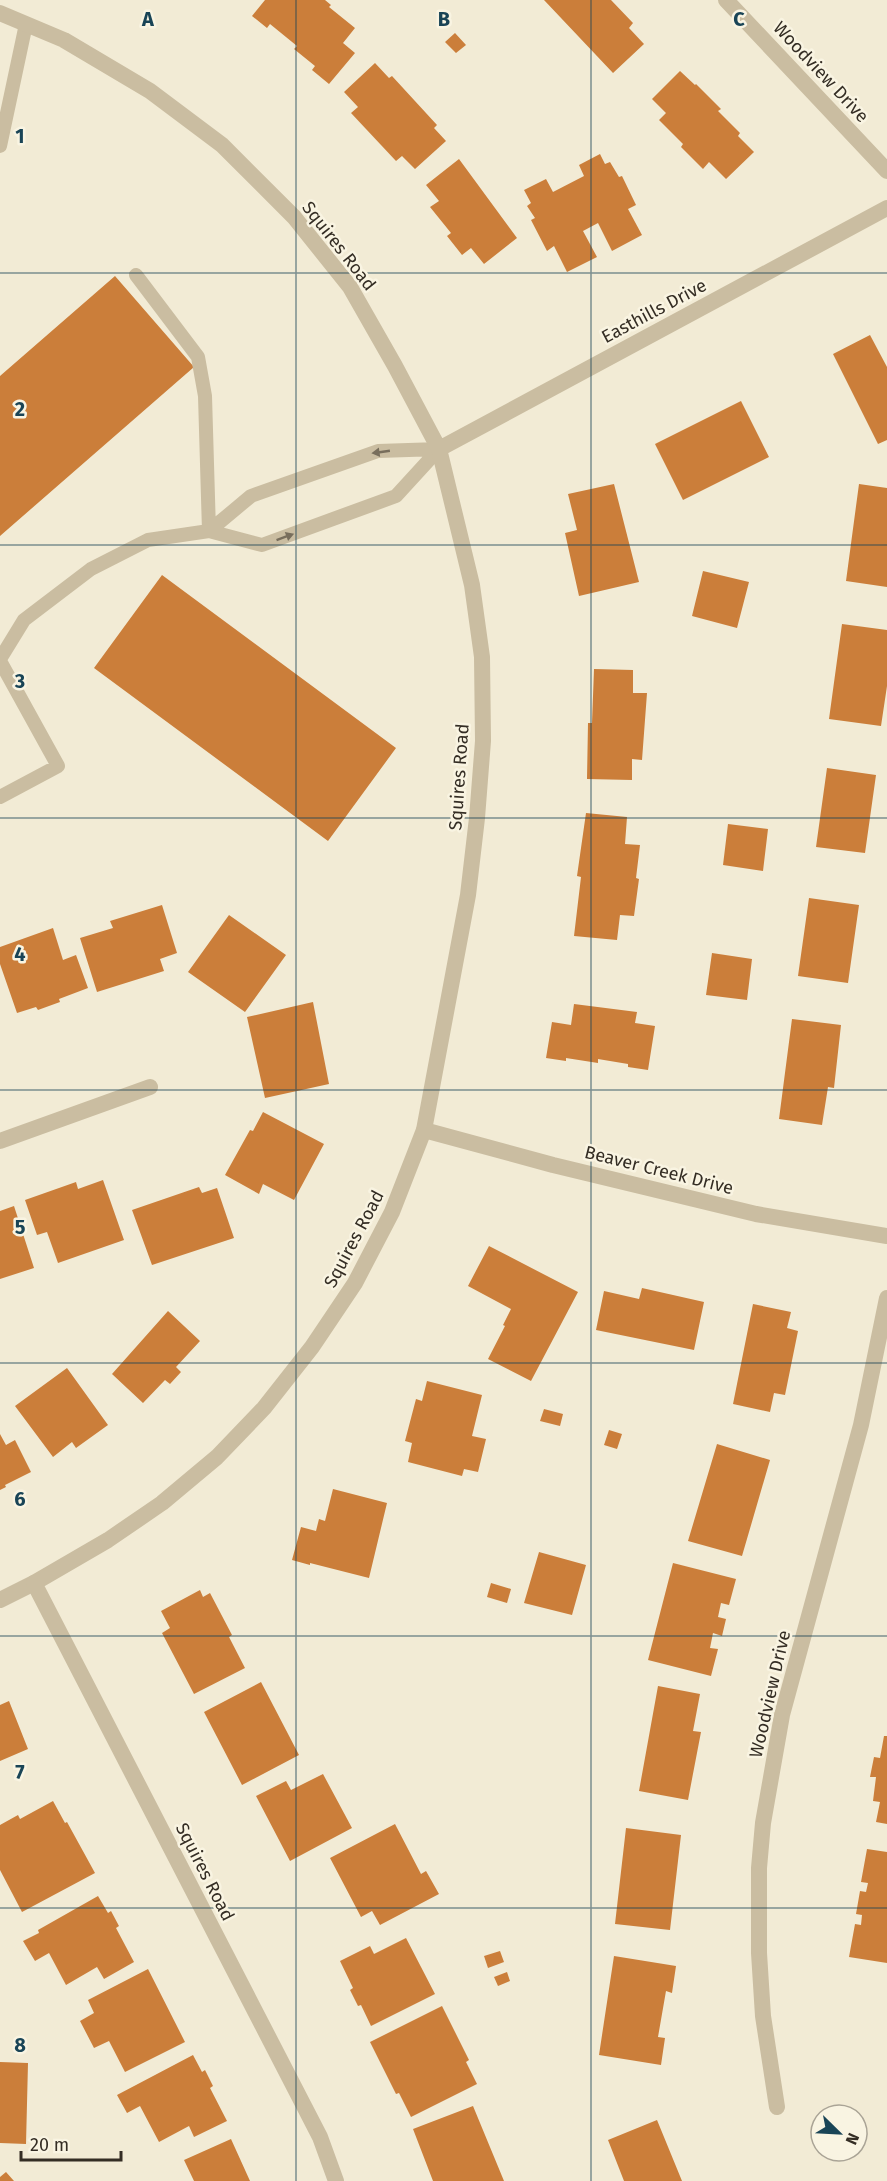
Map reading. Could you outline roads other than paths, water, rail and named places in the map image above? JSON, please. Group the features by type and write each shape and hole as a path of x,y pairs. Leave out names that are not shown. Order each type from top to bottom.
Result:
{"street":[{"name":"Woodview Drive","path":"726,0 887,171"},
{"name":"Squires Road","path":"0,13 64,40 150,91 222,145 294,217 350,287 440,448 472,585 482,657 483,741 468,895 424,1130 392,1212 355,1283 312,1347 264,1408 217,1457 162,1503 108,1540 0,1600"},
{"name":"Easthills Drive","path":"440,448 887,208"},
{"path":"0,1141 150,1087"},
{"name":"Beaver Creek Drive","path":"424,1130 553,1165 756,1214 887,1236"},
{"name":"Woodview Drive","path":"777,2107 763,2016 759,1953 759,1868 763,1823 782,1714 861,1425 887,1298"},
{"name":"Squires Road","path":"34,1583 320,2137 336,2181"}],"lane":[{"path":"0,146 4,108 26,24"},
{"path":"136,275 198,357 205,396 209,531"},
{"path":"209,531 251,496 378,451 440,448"},
{"path":"0,798 58,766 0,660 24,620 91,569 148,540 209,531 261,545 396,496 440,448"}]}
